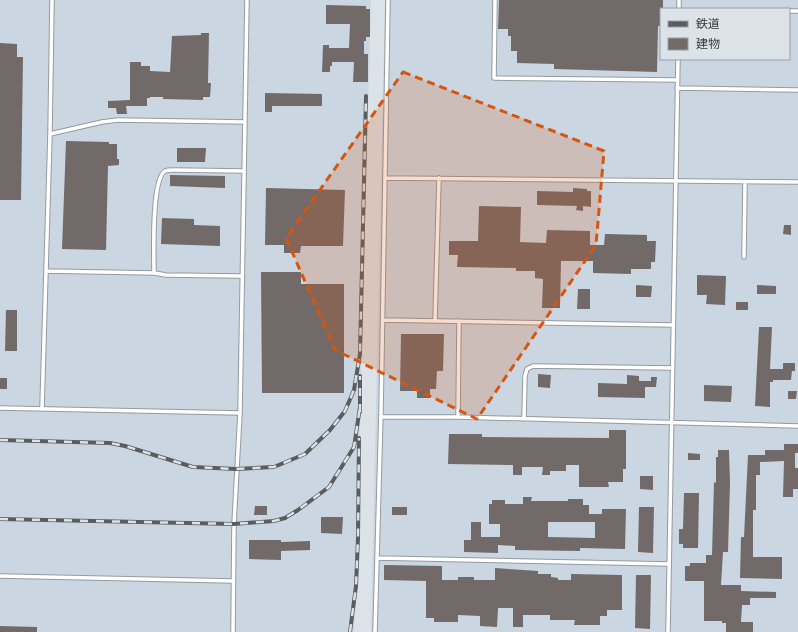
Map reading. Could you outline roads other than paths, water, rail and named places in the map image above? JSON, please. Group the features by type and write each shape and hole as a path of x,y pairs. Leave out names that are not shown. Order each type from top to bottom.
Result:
{"lane":[{"path":"42,408 50,134 52,0"},
{"path":"233,632 234,516 240,413 241,276 247,0"},
{"path":"375,632 386,178 388,0"},
{"path":"495,0 494,78 677,80"},
{"path":"668,632 678,60"},
{"path":"677,88 798,90"},
{"path":"50,134 102,122 118,120 245,122"},
{"path":"154,273 154,199 161,176 165,171 244,171"},
{"path":"386,178 798,182"},
{"path":"435,321 439,178"},
{"path":"744,257 745,182"},
{"path":"46,271 241,276"},
{"path":"383,320 673,325"},
{"path":"458,417 459,321"},
{"path":"524,419 525,376 527,369 533,366 672,368"},
{"path":"0,408 240,413"},
{"path":"381,417 458,417 798,426"},
{"path":"377,558 669,564"},
{"path":"0,576 233,581"}],"railway":[{"path":"0,440 110,443 125,446 193,467 236,469 274,467 305,454 330,430 345,411 354,390 360,354 366,96"},
{"path":"360,376 360,412"},
{"path":"0,519 234,524 274,521 285,518 329,487 354,447 360,407"},
{"path":"350,632 356,586 359,438"}]}
